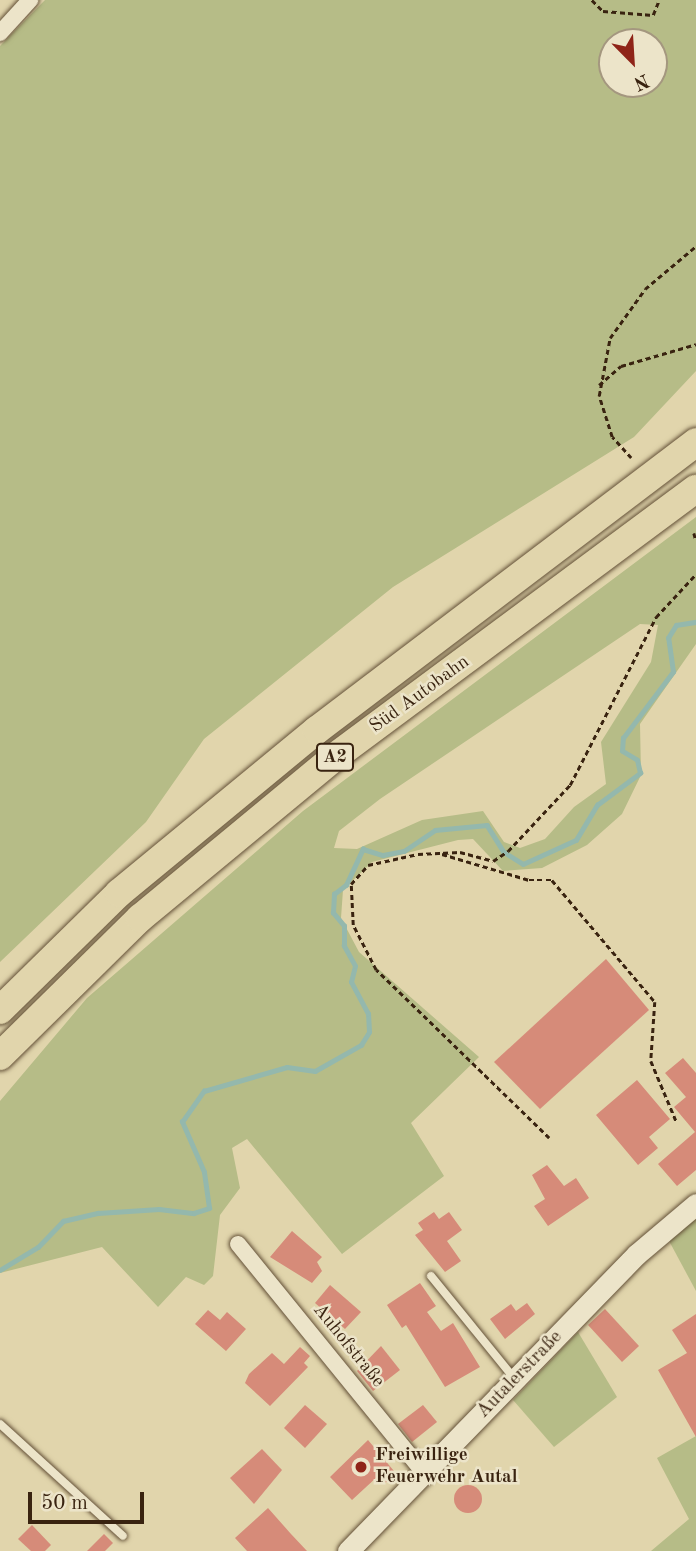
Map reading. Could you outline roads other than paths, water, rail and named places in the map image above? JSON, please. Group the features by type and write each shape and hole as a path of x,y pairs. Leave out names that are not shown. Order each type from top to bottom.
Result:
{"highway":[{"name":"Süd Autobahn","path":"0,1010 119,893 317,730 696,442"},
{"name":"Süd Autobahn","path":"0,1056 140,918 332,759 696,489"}],"main road":[{"name":"Autalerstraße","path":"348,1551 637,1254 696,1204"}],"street":[{"path":"0,33 30,0"},
{"name":"Auhofstraße","path":"238,1244 425,1474"}],"lane":[{"path":"431,1276 516,1381"},
{"path":"0,1424 123,1536"}],"waterway":[{"path":"0,1270 38,1247 63,1221 98,1213 159,1209 194,1213 209,1208 204,1172 182,1122 204,1091 287,1067 315,1071 361,1045 369,1032 368,1014 351,982 355,966 344,946 344,926 333,913 334,894 346,885 363,849 383,855 404,851 435,830 487,825 504,852 523,864 576,840 597,805 640,773 637,760 622,751 623,738 673,672 668,638 676,625 696,622"}],"place":[{"name":"Freiwillige Feuerwehr Autal","path":"361,1467"}]}
